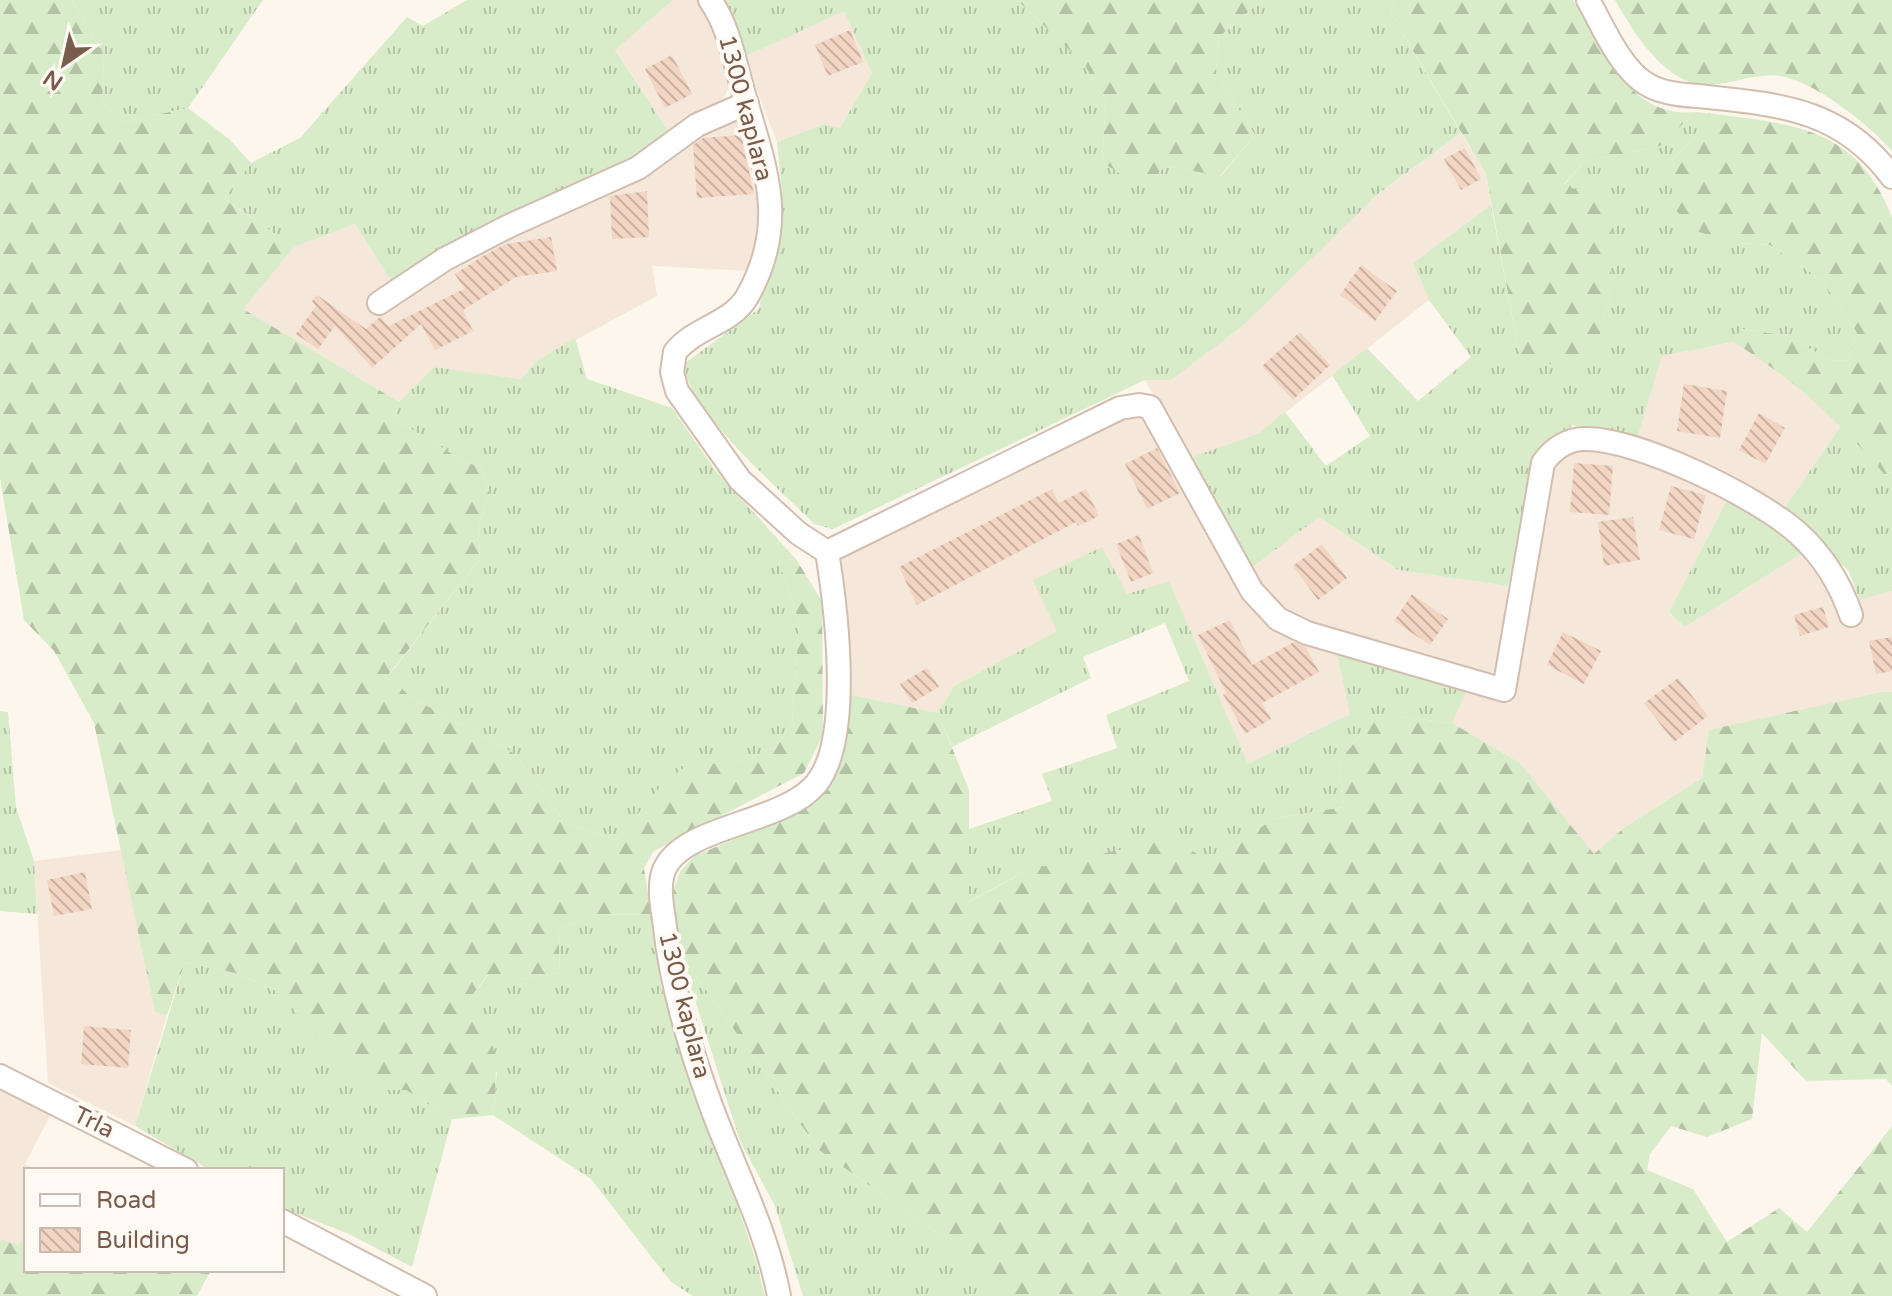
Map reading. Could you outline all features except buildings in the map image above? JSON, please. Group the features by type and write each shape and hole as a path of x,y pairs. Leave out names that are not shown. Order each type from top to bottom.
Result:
{"street":[{"name":"1300 kaplara","path":"710,0 727,33 768,168 769,240 747,296 739,307 693,334 675,352 674,382 677,391 740,480 798,533 827,552 837,642 837,704 833,743 817,782 803,796 757,820 686,845 674,855 664,872 662,889 668,956 709,1102 770,1249 779,1296"},
{"path":"1588,0 1629,68 1645,84 1664,92 1779,105 1827,121 1852,134 1873,151 1892,177"},
{"path":"379,303 445,259 509,226 638,168 697,125 747,103"},
{"path":"827,552 1120,408 1139,405 1150,407 1252,591 1278,619 1307,633 1504,690 1543,463 1551,451 1583,439 1631,447 1707,478 1769,511 1799,534 1826,563 1842,587 1851,615"},
{"name":"Trla","path":"0,1076 182,1168"},
{"path":"284,1222 425,1296"}],"shaded area":[{"path":"673,0 698,0 714,24 730,86 723,99 669,132 615,49"},
{"path":"844,10 872,73 840,128 824,124 777,142 744,57"},
{"path":"741,113 762,176 761,227 751,271 652,266 657,296 537,361 521,379 434,367 399,402 242,309 294,247 355,224 401,297 475,250"},
{"path":"1461,133 1486,174 1491,205 1413,263 1429,300 1259,433 1190,458 1145,380 1171,380 1379,194"},
{"path":"1733,342 1775,367 1842,424 1783,510 1637,439 1661,356"},
{"path":"1140,416 1246,601 1277,629 1336,650 1351,714 1248,765 1169,581 1127,594 954,686 938,713 847,694 841,556 1120,417"},
{"path":"1579,451 1630,457 1706,485 1728,498 1669,612 1685,627 1801,554 1840,605 1892,591 1892,692 1710,730 1702,778 1625,827 1594,855 1520,763 1452,723 1468,689 1509,704 1522,659 1548,474 1556,463"},
{"path":"1319,517 1398,570 1508,586 1499,663 1492,674 1289,617 1274,605 1250,569"},
{"path":"122,850 155,1012 167,1015 135,1126 48,1083 34,861"},
{"path":"0,1086 51,1114 25,1164 32,1168 24,1168 24,1240 18,1245 0,1239"}],"green space":[{"path":"0,0 72,0 104,56 102,103 123,122 188,108 229,139 251,163 224,199 294,247 243,309 399,402 395,419 467,463 480,466 490,491 478,526 480,559 389,674 409,696 515,754 566,824 616,840 665,782 686,766 744,761 777,746 792,723 799,622 779,561 796,559 822,601 823,735 804,773 654,851 644,868 651,914 591,915 558,930 560,972 513,981 487,975 469,1000 492,1042 496,1067 493,1115 452,1119 406,1090 372,1090 275,990 235,973 185,962 167,1015 155,1012 94,723 54,651 24,620 0,478"},
{"path":"72,0 263,0 188,108 123,122 102,103 104,56"},
{"path":"467,0 673,0 615,50 669,132 628,166 476,231 391,281 355,224 294,247 223,198 251,163 300,138 407,17 423,26"},
{"path":"716,0 1017,0 1084,64 1106,100 1102,162 1166,166 1221,176 1255,135 1216,73 1219,37 1262,0 1395,0 1390,12 1461,133 1378,194 1240,328 1171,380 1145,380 833,529 814,524 736,447 699,401 688,381 685,363 759,309 782,192 777,142 824,124 840,128 872,73 844,11 744,57"},
{"path":"1017,0 1262,0 1219,37 1216,73 1255,135 1220,176 1166,166 1142,188 1102,162 1106,100 1084,64"},
{"path":"1395,0 1573,0 1620,76 1635,92 1652,104 1672,111 1695,112 1660,146 1583,162 1564,184 1612,208 1611,289 1599,339 1575,364 1521,364 1486,174 1390,12"},
{"path":"1615,0 1892,0 1892,151 1825,95 1794,80 1771,75 1707,85 1677,76 1641,41"},
{"path":"1695,112 1715,114 1669,164 1738,243 1770,245 1822,280 1857,333 1848,360 1831,361 1788,336 1741,329 1733,342 1662,356 1637,439 1573,425 1540,447 1508,586 1398,570 1319,517 1250,569 1190,458 1259,433 1285,412 1326,466 1370,436 1332,375 1367,348 1418,401 1471,357 1429,300 1413,263 1491,205 1521,363 1575,364 1599,338 1611,289 1564,185 1583,162 1660,146"},
{"path":"1715,114 1774,122 1822,137 1862,165 1878,188 1892,217 1892,472 1885,475 1815,402 1733,342 1741,329 1788,336 1831,361 1848,360 1857,333 1822,280 1770,245 1738,243 1699,232 1674,209 1669,164"},
{"path":"575,338 587,379 672,408 715,470 796,559 779,561 799,622 792,723 777,746 744,761 686,767 665,782 616,840 566,824 515,754 409,696 389,675 480,559 478,526 490,491 480,466 467,463 395,419 399,402 434,367 521,379 537,361"},
{"path":"1842,424 1885,475 1892,472 1892,591 1860,600 1848,570 1783,510"},
{"path":"1728,498 1774,527 1801,554 1685,627 1669,612"},
{"path":"1102,547 1127,594 1169,581 1248,764 1350,714 1336,650 1468,689 1452,723 1377,714 1339,762 1343,807 1273,819 1210,863 1028,870 968,902 969,829 1052,801 1042,774 1117,748 1106,715 1189,681 1165,623 1083,657 1091,678 952,747 938,713 954,686 1057,631 1033,580"},
{"path":"1892,692 1892,1086 1886,1079 1806,1081 1762,1033 1752,1119 1707,1137 1671,1126 1650,1154 1647,1170 1693,1189 1727,1242 1779,1208 1807,1232 1892,1126 1892,1296 1004,1296 956,1246 819,1150 680,953 672,894 680,872 694,856 776,822 811,801 839,766 846,732 847,694 938,713 969,790 969,902 1028,870 1174,838 1210,863 1273,819 1343,807 1339,762 1377,714 1452,723 1520,763 1594,854 1625,827 1702,778 1709,730"},
{"path":"0,711 8,712 16,807 34,861 37,914 0,911"},
{"path":"651,914 661,986 755,1257 765,1296 693,1296 671,1282 591,1179 493,1115 497,1073 469,1000 488,975 513,981 560,972 558,930 591,915"},
{"path":"680,953 819,1150 956,1246 1004,1296 803,1296 775,1206 740,1141"},
{"path":"185,962 235,973 275,990 372,1089 406,1090 452,1119 412,1267 349,1234 284,1209 284,1168 207,1168 135,1126"},
{"path":"0,1239 18,1245 24,1240 24,1272 210,1272 197,1296 0,1296"}]}
